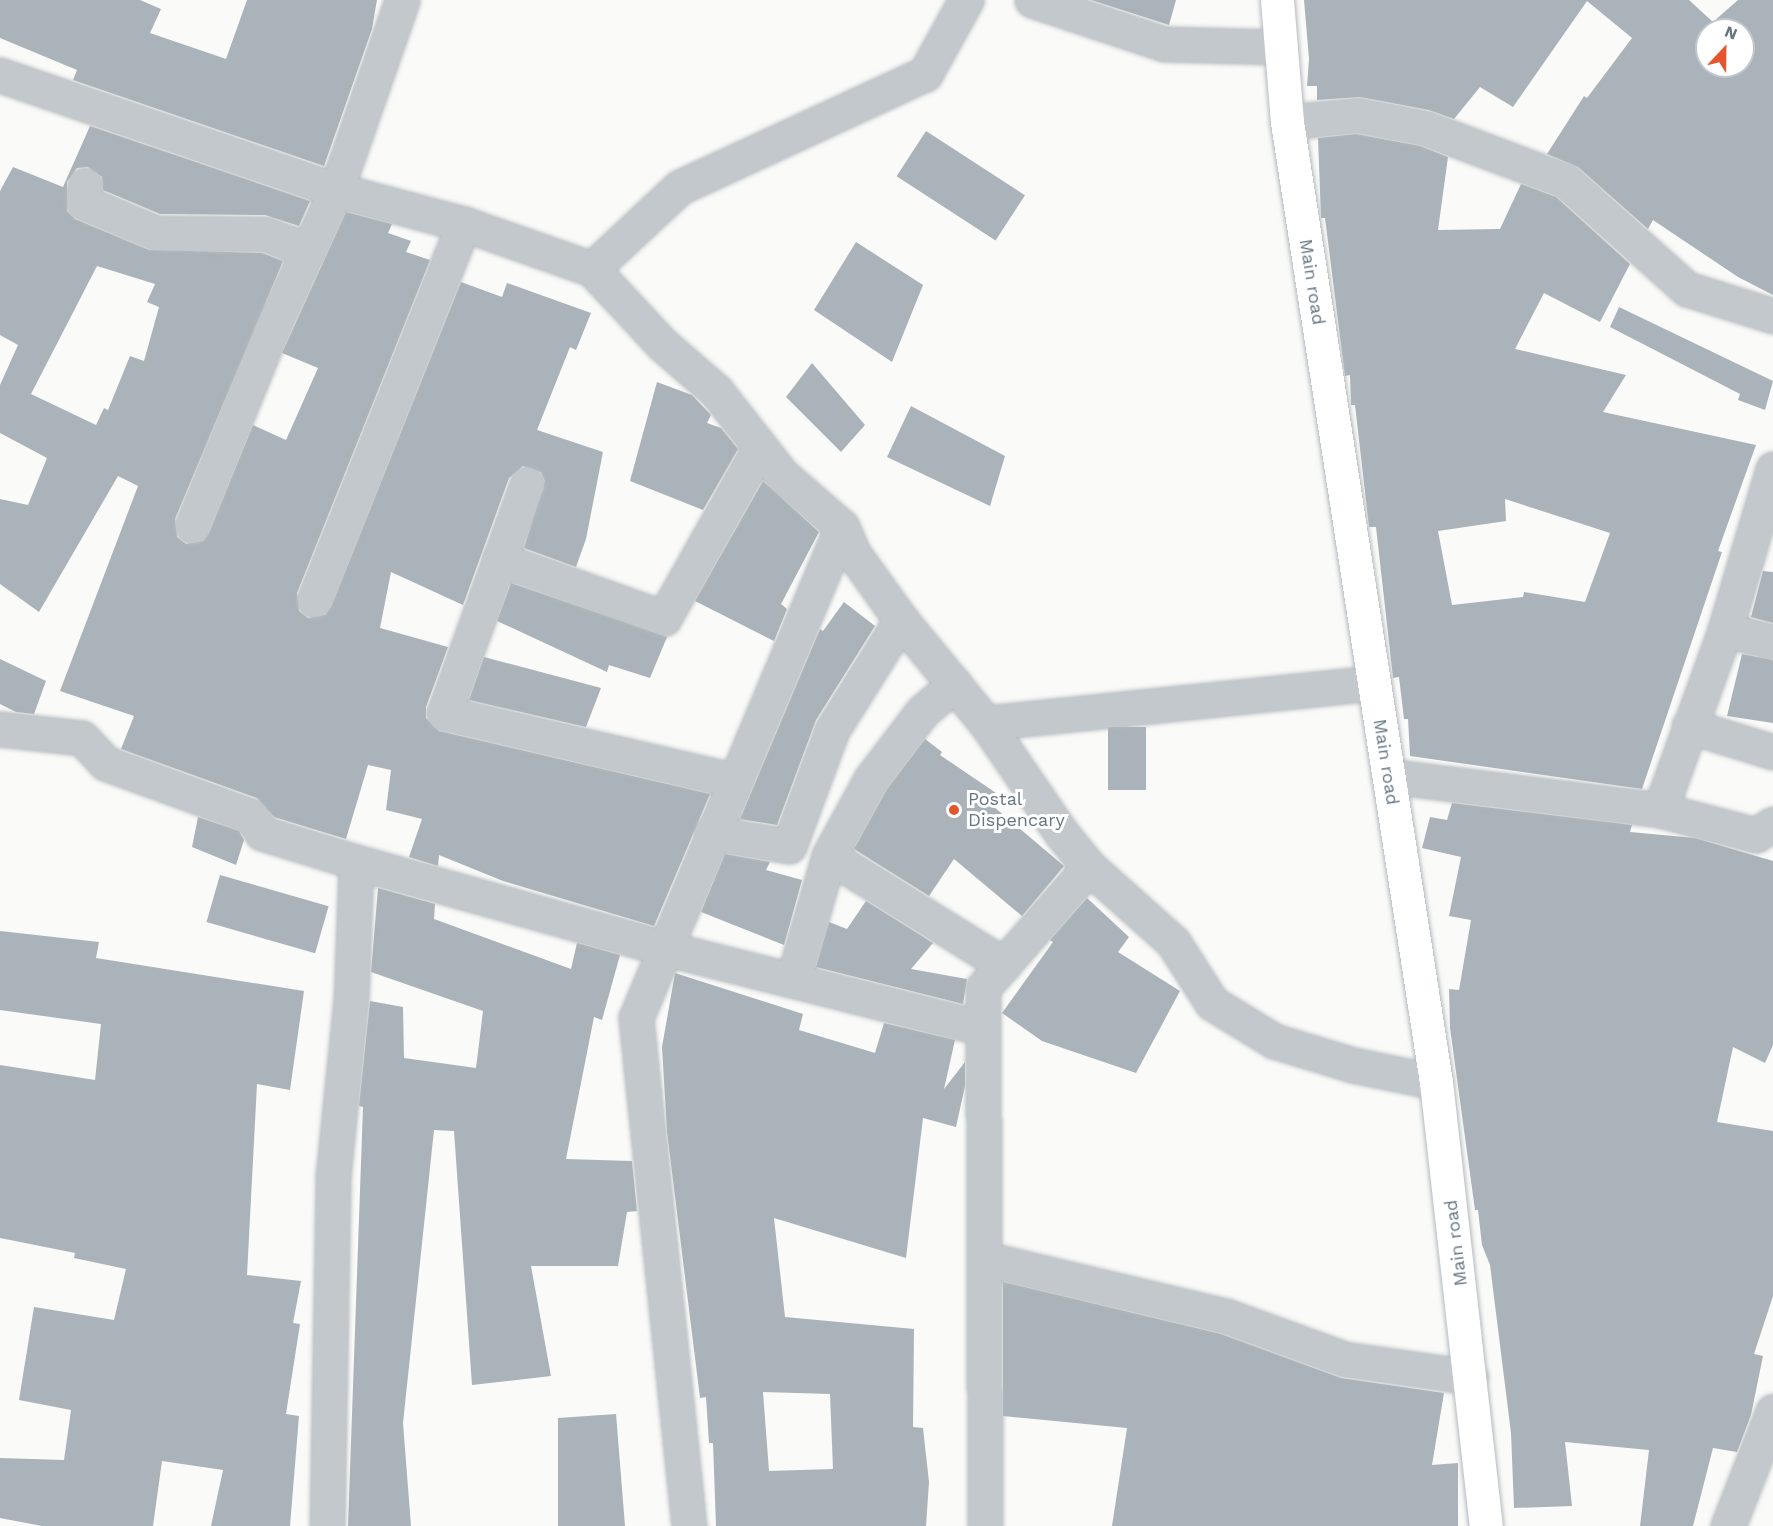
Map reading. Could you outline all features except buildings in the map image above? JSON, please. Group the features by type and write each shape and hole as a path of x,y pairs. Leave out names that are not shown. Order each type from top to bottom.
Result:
{"street":[{"path":"192,526 271,331 336,190 402,0"},
{"path":"592,269 680,187 925,74 966,0"},
{"path":"1032,0 1164,44 1281,46"},
{"name":"Main road","path":"1277,0 1287,122 1436,1083 1471,1377 1486,1526"},
{"path":"0,75 336,190 464,224 592,269 662,344 716,391 782,476 842,527 853,553 901,620 986,723 1089,867 1173,942 1212,1003 1274,1041 1353,1065 1436,1083"},
{"path":"1287,122 1357,115 1425,128 1566,181 1688,289 1773,316"},
{"path":"85,184 83,202 156,233 265,234 308,250"},
{"path":"314,600 464,224"},
{"path":"499,559 664,618 760,447"},
{"path":"1660,810 1725,630 1762,539 1773,469"},
{"path":"527,483 444,713 733,780"},
{"path":"689,1526 636,1018 733,780 842,527"},
{"path":"711,833 789,846 832,730 901,620"},
{"path":"1725,630 1773,642"},
{"path":"986,723 1374,683"},
{"path":"793,980 829,856 871,779 922,712 955,684"},
{"path":"1689,726 1773,752"},
{"path":"0,729 82,738 105,763 250,816 262,833 356,862 664,948 983,1028"},
{"path":"1388,776 1660,810 1756,834 1773,824"},
{"path":"829,856 1004,965"},
{"path":"327,1526 333,1178 351,1001 356,862"},
{"path":"985,1526 986,1259 983,988 1089,867"},
{"path":"986,1259 1226,1316 1344,1359 1471,1377"},
{"path":"1728,1526 1773,1411"}],"place":[{"name":"Postal Dispencary","path":"954,810"}]}
